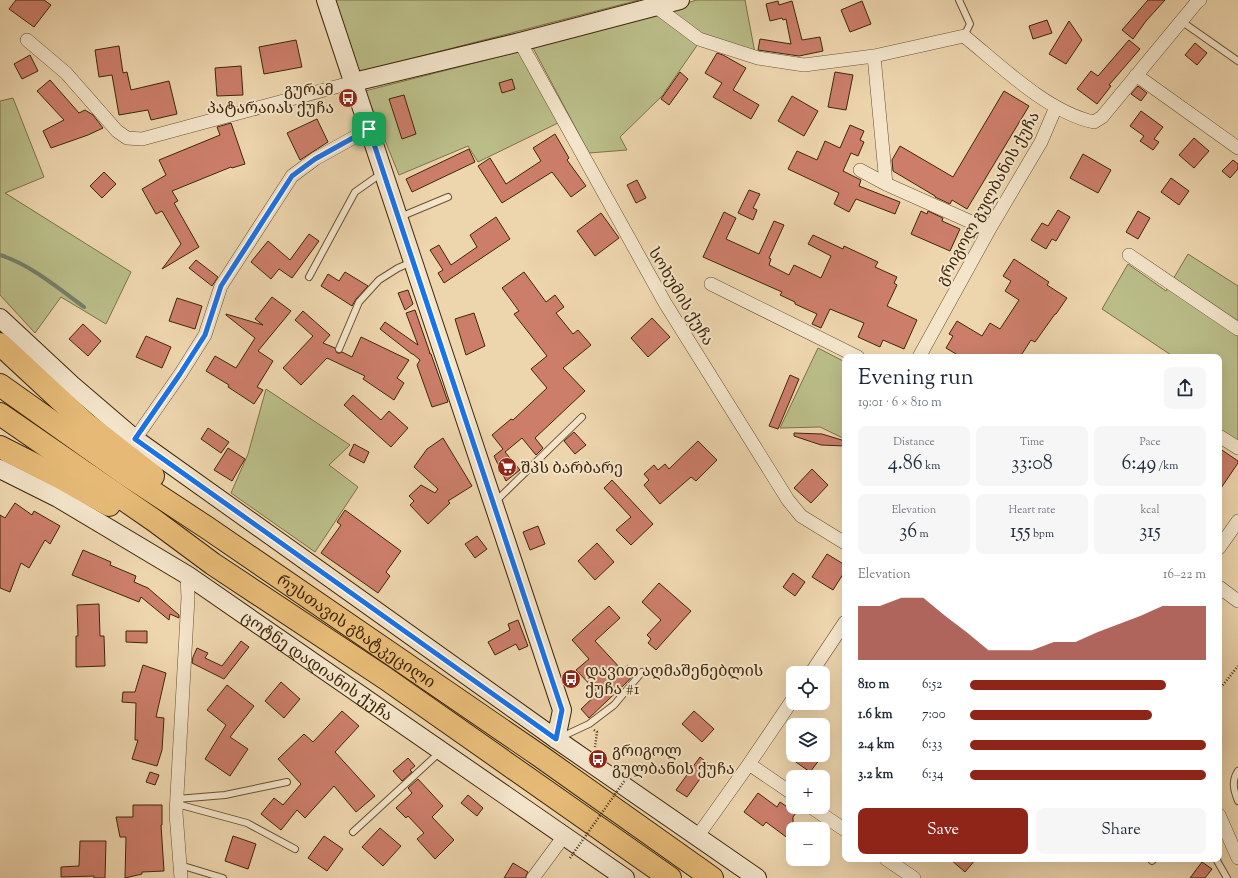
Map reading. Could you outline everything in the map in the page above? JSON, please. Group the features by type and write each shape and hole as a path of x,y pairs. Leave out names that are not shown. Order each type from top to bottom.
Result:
{"highway":[{"path":"0,344 85,423 171,491 206,527"},
{"name":"რუსთავის გზატკეცილი","path":"0,385 124,473 206,527 540,756 712,878"},
{"name":"რუსთავის გზატკეცილი","path":"0,414 155,521 213,564 385,678 670,878"},
{"path":"0,447 61,478 213,564"}],"street":[{"path":"326,0 562,710 556,739"},
{"path":"27,40 66,73 117,131 127,138 142,139 354,82 520,42 654,3 680,0"},
{"path":"1056,107 1084,120 1094,122 1102,117 1200,0"},
{"path":"654,3 699,39 758,58 804,65 874,56 964,36"},
{"name":"გრიგოლ გულბანის ქუჩა","path":"921,354 989,230 1042,142 1056,107 1031,90 964,36"},
{"name":"სოხუმის ქუჩა","path":"520,42 665,303 788,500 801,516 842,541"},
{"path":"874,56 886,184"},
{"path":"1136,76 1238,148"},
{"path":"135,439 205,335 221,286 292,176 315,159 369,129"},
{"path":"860,170 886,184 989,230"},
{"path":"1129,255 1238,329"},
{"path":"711,284 852,354"},
{"path":"0,318 72,385 135,439 556,739 757,878"},
{"path":"1222,438 1238,448"},
{"name":"ცოტნე დადიანის ქუჩა","path":"0,469 58,498 187,575 626,878"},
{"path":"1222,544 1238,521"},
{"path":"181,872 176,814 188,598 187,575"},
{"path":"1222,589 1238,601"},
{"path":"816,666 842,626"},
{"path":"697,836 786,709"},
{"path":"749,764 786,789"},
{"path":"821,814 842,828"},
{"path":"1222,822 1238,858"},
{"path":"533,878 564,836"},
{"path":"890,862 914,878"}],"lane":[{"path":"959,0 970,24 964,36"},
{"path":"1181,21 1238,61"},
{"path":"309,277 355,192 384,172"},
{"path":"399,218 448,197"},
{"path":"339,349 359,302 379,280 398,268 413,261"},
{"path":"494,503 582,417"},
{"path":"556,739 589,724 614,705 642,672"},
{"path":"353,832 441,751"},
{"path":"1238,771 1236,773 1233,786 1238,801"},
{"path":"177,801 225,795 286,782"},
{"path":"177,801 247,823 295,849"},
{"path":"1218,862 1227,878"},
{"path":"181,872 223,878"}],"path":[{"path":"1222,686 1238,666"},
{"path":"589,724 597,732 594,748"},
{"path":"570,858 630,773"}],"green space":[{"path":"330,0 639,0 356,73"},
{"path":"697,0 745,0 755,53 700,33 665,9"},
{"path":"653,12 698,44 662,96 620,137 627,150 589,153 532,46"},
{"path":"521,51 560,122 478,162 468,146 399,175 365,91"},
{"path":"13,98 44,177 5,193 131,272 106,324 61,297 35,333 0,295 0,101"},
{"path":"1188,254 1238,286 1238,452 1222,442 1222,354 1170,354 1102,309 1128,264 1166,291"},
{"path":"818,348 842,360 842,438 820,427 780,428"},
{"path":"266,389 350,445 329,465 358,487 315,552 231,493 248,454"}],"building":[{"path":"16,0 44,0 51,5 34,27 9,9"},
{"path":"1148,0 1165,0 1146,21 1133,39 1122,30"},
{"path":"778,1 779,5 792,1 802,40 820,37 823,51 799,56 758,50 760,39 791,44 786,19 783,20 782,18 770,21 766,4"},
{"path":"862,1 871,24 850,32 841,10"},
{"path":"1047,20 1052,33 1033,39 1029,26"},
{"path":"1069,21 1082,40 1066,64 1049,54"},
{"path":"296,40 302,67 264,74 259,47"},
{"path":"1129,40 1140,49 1109,85 1111,86 1097,104 1077,89 1091,71 1098,76"},
{"path":"1195,43 1207,53 1197,65 1185,55"},
{"path":"119,46 123,73 127,72 131,90 169,81 177,114 151,120 148,110 119,115 112,75 99,77 95,50"},
{"path":"717,53 746,68 733,90 759,105 751,119 713,97 722,83 705,73"},
{"path":"30,55 38,71 22,79 14,64"},
{"path":"241,66 243,95 217,96 215,68"},
{"path":"680,72 688,79 669,105 661,99"},
{"path":"835,72 853,75 846,110 828,107"},
{"path":"512,79 515,89 502,93 499,83"},
{"path":"50,80 79,113 85,110 93,115 103,128 51,148 43,131 64,120 37,91"},
{"path":"1138,86 1147,93 1141,101 1131,94"},
{"path":"1004,91 1029,106 967,209 952,200 950,204 935,197 893,171 892,160 900,146 953,177"},
{"path":"404,95 416,134 402,139 389,99"},
{"path":"792,96 818,111 804,136 778,121"},
{"path":"1141,111 1163,127 1154,139 1159,142 1153,150 1140,141 1144,136 1130,126"},
{"path":"317,119 328,142 300,160 287,133"},
{"path":"231,123 245,164 231,167 172,191 178,201 174,203 199,247 162,269 181,244 162,211 156,214 142,189 166,175 159,160 220,135 217,127"},
{"path":"850,125 864,131 860,140 864,142 858,156 851,153 843,171 861,180 859,186 900,202 895,214 856,199 849,212 834,204 839,193 788,169 797,151 817,160 825,141 840,148"},
{"path":"555,134 569,158 567,160 586,186 571,197 552,172 502,203 478,166 490,158 506,184 541,161 533,148"},
{"path":"1194,138 1209,151 1194,168 1179,155"},
{"path":"469,149 475,162 412,192 406,179"},
{"path":"1083,154 1111,170 1098,193 1070,178"},
{"path":"1233,160 1238,164 1238,169 1230,178 1222,171"},
{"path":"104,172 116,184 102,198 90,186"},
{"path":"1171,178 1189,191 1179,205 1161,192"},
{"path":"637,180 646,198 636,203 627,185"},
{"path":"749,190 760,194 753,208 757,210 753,220 738,213"},
{"path":"1058,210 1070,217 1056,241 1052,239 1046,249 1031,240 1042,223 1048,226"},
{"path":"921,211 927,214 928,211 943,218 942,221 960,229 950,251 911,234"},
{"path":"1138,211 1150,218 1138,239 1126,232"},
{"path":"724,212 736,218 726,239 759,254 774,221 784,225 769,258 771,259 769,265 789,275 794,265 821,278 831,256 808,244 813,235 843,249 844,246 878,262 875,267 897,277 894,283 897,285 887,306 917,320 904,349 883,340 880,347 858,337 864,323 830,309 821,328 812,324 817,314 780,295 782,292 703,257"},
{"path":"601,213 619,238 595,256 577,231"},
{"path":"496,217 510,239 444,283 438,273 443,270 430,250 439,245 451,265 477,247 470,235"},
{"path":"309,234 319,241 292,278 279,269 271,279 251,262 268,241 290,260"},
{"path":"1014,259 1049,282 1047,285 1067,298 1035,342 1031,340 1022,354 956,354 946,348 953,336 949,334 957,321 982,336 990,323 1000,329 1019,300 1005,291 1011,281 1003,276"},
{"path":"196,260 218,277 212,286 189,268"},
{"path":"345,272 368,286 356,299 352,306 321,286 328,274 339,281"},
{"path":"524,272 546,302 555,295 564,307 556,313 573,334 578,330 591,345 563,368 585,391 535,438 543,448 536,455 522,438 505,452 520,470 506,481 494,456 503,449 492,435 511,419 513,420 547,388 531,369 547,356 514,314 519,311 502,288"},
{"path":"408,290 413,304 405,310 398,293"},
{"path":"272,297 291,311 258,351 273,361 257,387 263,390 254,404 228,387 229,385 206,371 215,356 236,368 255,338 226,314 263,325 255,319"},
{"path":"177,298 202,306 195,329 169,321"},
{"path":"415,310 429,353 431,354 448,402 432,407 417,365 420,360 380,329 385,322 418,345 406,313"},
{"path":"303,311 330,335 323,343 335,348 337,353 342,352 352,357 361,337 409,360 397,378 404,383 394,400 363,379 365,376 327,358 301,385 283,368 313,336 295,320"},
{"path":"474,313 485,346 466,355 455,319"},
{"path":"652,318 670,337 648,357 631,338"},
{"path":"83,324 101,341 88,356 69,339"},
{"path":"146,336 171,347 162,368 136,357"},
{"path":"790,375 799,379 778,429 769,426"},
{"path":"353,395 381,420 389,411 408,428 391,447 344,405"},
{"path":"208,428 229,442 221,453 201,439"},
{"path":"574,432 586,445 575,454 564,441"},
{"path":"794,433 822,434 842,440 842,446 821,445 794,436"},
{"path":"443,438 472,486 448,501 450,503 428,524 410,505 414,501 409,496 421,485 435,493 438,489 414,467 427,449"},
{"path":"698,441 717,460 696,481 691,477 660,504 644,485 649,480 644,474 654,465 658,470 665,464 669,469"},
{"path":"354,444 369,452 364,463 349,455"},
{"path":"228,448 245,459 232,481 214,470"},
{"path":"1222,450 1238,461 1222,487"},
{"path":"812,469 828,485 811,503 794,488"},
{"path":"612,480 653,524 631,545 616,530 631,517 604,488"},
{"path":"15,503 32,515 34,511 60,526 50,544 45,540 29,568 21,563 10,592 0,588 0,515 5,518"},
{"path":"345,510 401,551 386,572 390,576 378,593 321,553 341,525 337,522"},
{"path":"538,526 545,544 530,550 523,532"},
{"path":"477,536 487,549 475,558 465,544"},
{"path":"597,543 614,562 595,580 578,561"},
{"path":"83,550 111,562 110,565 136,576 134,582 148,588 179,615 179,618 170,614 169,620 141,597 139,602 72,575"},
{"path":"827,554 842,563 842,576 833,590 812,577"},
{"path":"793,573 805,582 795,596 783,587"},
{"path":"659,583 691,611 656,650 648,643 651,639 647,635 661,620 642,602"},
{"path":"99,604 100,636 104,636 105,666 76,667 76,636 78,636 77,605"},
{"path":"609,606 620,618 595,641 622,670 628,665 635,673 589,718 581,709 598,693 576,670 589,659 572,640"},
{"path":"518,620 528,646 519,650 516,644 495,655 488,642 510,630 508,624"},
{"path":"126,631 147,631 147,643 126,642"},
{"path":"241,641 249,647 224,679 192,663 197,648 208,653 205,658 222,666"},
{"path":"143,665 166,673 156,717 164,718 162,750 157,766 132,759 138,740 135,740 136,703 122,702 123,692 135,692"},
{"path":"281,682 300,699 284,718 265,701"},
{"path":"227,685 254,706 230,737 248,749 230,776 205,759 226,725 207,710"},
{"path":"342,711 359,726 335,752 375,796 356,812 334,786 305,818 297,810 281,830 261,814 274,798 283,805 301,784 278,759 304,734 313,742"},
{"path":"694,711 714,729 702,742 682,724"},
{"path":"700,757 710,765 687,797 676,790"},
{"path":"408,758 415,766 410,770 412,772 402,781 393,771"},
{"path":"796,762 818,762 812,770 807,770"},
{"path":"150,772 159,775 155,785 146,782"},
{"path":"418,779 443,806 432,817 454,840 435,859 417,839 424,833 408,816 406,818 396,808 412,793 408,788"},
{"path":"758,793 777,807 780,802 786,806 786,814 795,814 793,817 793,822 786,822 786,837 766,822 763,826 744,812"},
{"path":"468,795 483,808 477,816 461,803"},
{"path":"133,805 162,805 161,825 164,871 142,872 142,874 125,878 126,837 120,837 116,817 133,817"},
{"path":"380,828 401,846 383,866 362,847"},
{"path":"233,836 256,844 248,869 225,861"},
{"path":"324,836 343,849 327,871 308,858"},
{"path":"80,841 106,841 105,878 94,878 94,876 61,877 61,867 79,866"},
{"path":"953,862 973,862 965,872"},
{"path":"1202,862 1212,869 1205,878 1190,878"},
{"path":"513,863 528,872 525,878 504,878"}],"waterway":[{"path":"0,255 33,271 84,307"}],"place":[{"name":"გურამ პატარაიას ქუჩა","path":"348,98"},
{"name":"შპს ბარბარე","path":"507,467"},
{"name":"დავით აღმაშენებლის ქუჩა #1","path":"571,679"},
{"name":"გრიგოლ გულბანის ქუჩა","path":"598,759"}],"route":[{"path":"369,129 562,710 556,739 135,439 205,335 221,286 292,176 315,159 369,129"}]}
